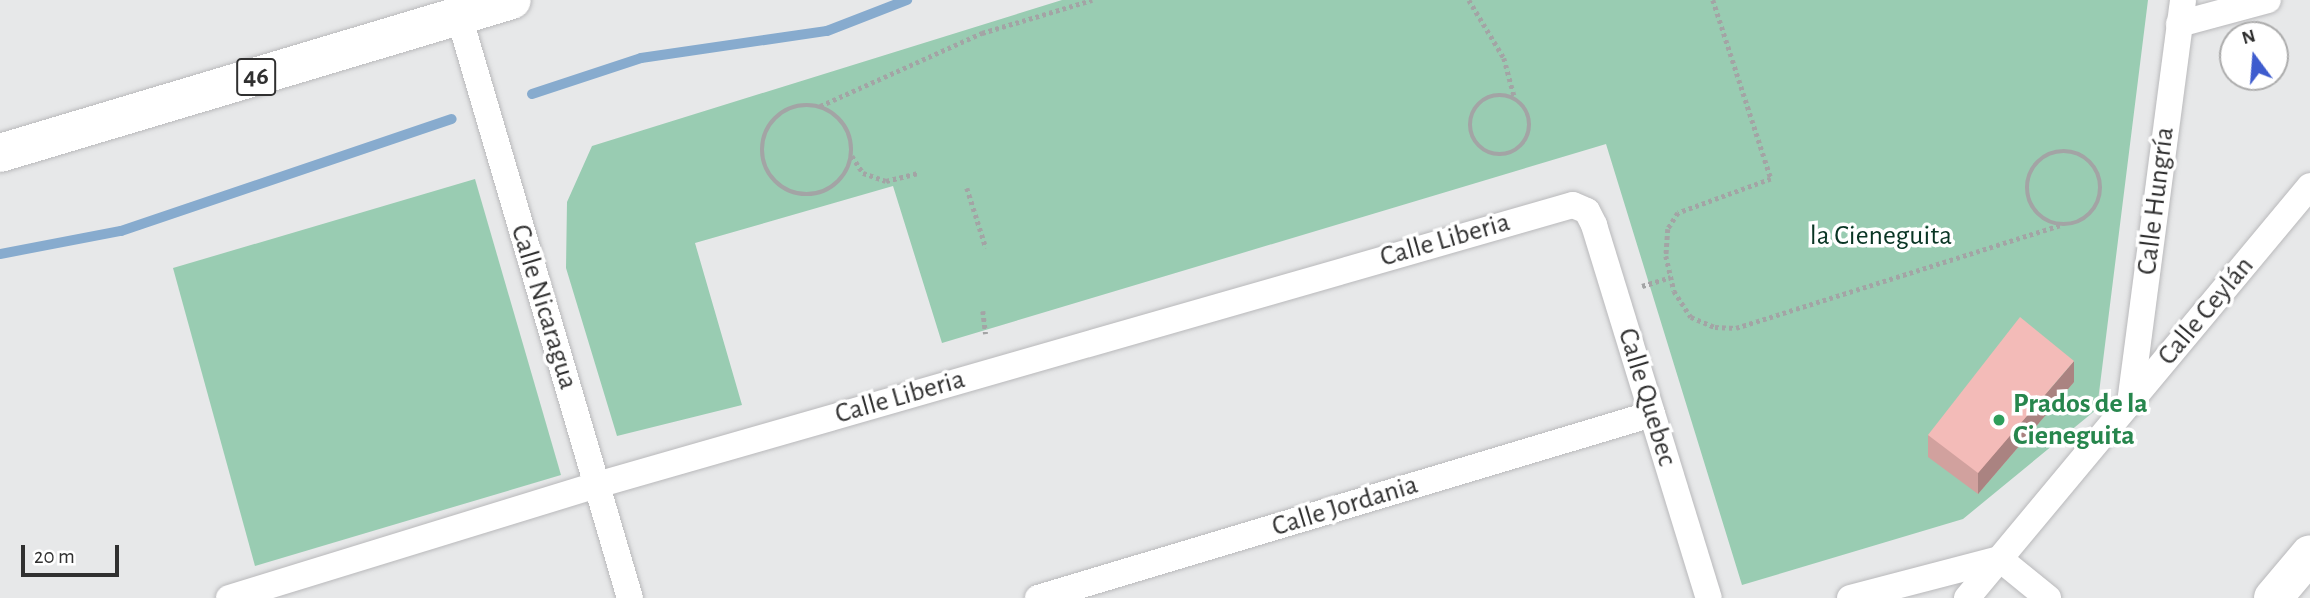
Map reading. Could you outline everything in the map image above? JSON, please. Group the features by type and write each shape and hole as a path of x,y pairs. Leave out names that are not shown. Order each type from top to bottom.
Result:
{"main road":[{"name":"46","path":"0,153 512,0"},
{"path":"2273,598 2310,554"}],"street":[{"path":"2181,12 2268,0"},
{"name":"Calle Hungría","path":"2130,402 2181,12"},
{"name":"Calle Nicaragua","path":"459,16 629,598"},
{"name":"Calle Ceylán","path":"1967,598 2310,186"},
{"name":"Calle Liberia","path":"229,598 597,485 1573,205"},
{"name":"Calle Quebec","path":"1573,205 1587,211 1594,226 1709,598"},
{"name":"Calle Jordania","path":"1038,598 1652,414"},
{"path":"1850,598 2000,559 2048,598"}],"path":[{"path":"820,106 844,123 851,136 852,156 843,178 819,194 790,192 767,172 762,143 768,128 790,108 820,106 982,33 1092,0"},
{"path":"1469,0 1504,58 1515,99 1523,106 1530,124 1523,143 1506,154 1487,152 1474,139 1473,112 1495,95 1515,99"},
{"path":"1713,0 1771,179 1678,213 1668,229 1666,256 1671,277 1691,317 1715,327 1737,328 2085,219 2094,211 2101,188 2100,177 2085,157 2062,152 2039,161 2032,171 2028,194 2039,216 2061,225"},
{"path":"852,156 863,173 887,181 917,173"},
{"path":"967,188 986,248"},
{"path":"1641,286 1671,277"},
{"path":"983,312 986,334"}],"green space":[{"name":"la Cieneguita","path":"1062,0 2148,0 2097,409 1963,519 1742,585 1606,144 942,343 893,186 695,243 742,405 617,436 566,268 567,202 592,146"},
{"path":"475,179 561,475 255,566 173,268"}],"building":[{"name":"Prados de la Cieneguita","path":"2020,317 2074,361 1978,473 1928,435"}],"waterway":[{"path":"532,94 641,58 827,31 907,0"},
{"path":"0,254 121,231 452,119"}],"place":[{"name":"Prados de la Cieneguita","path":"1999,420"}]}
